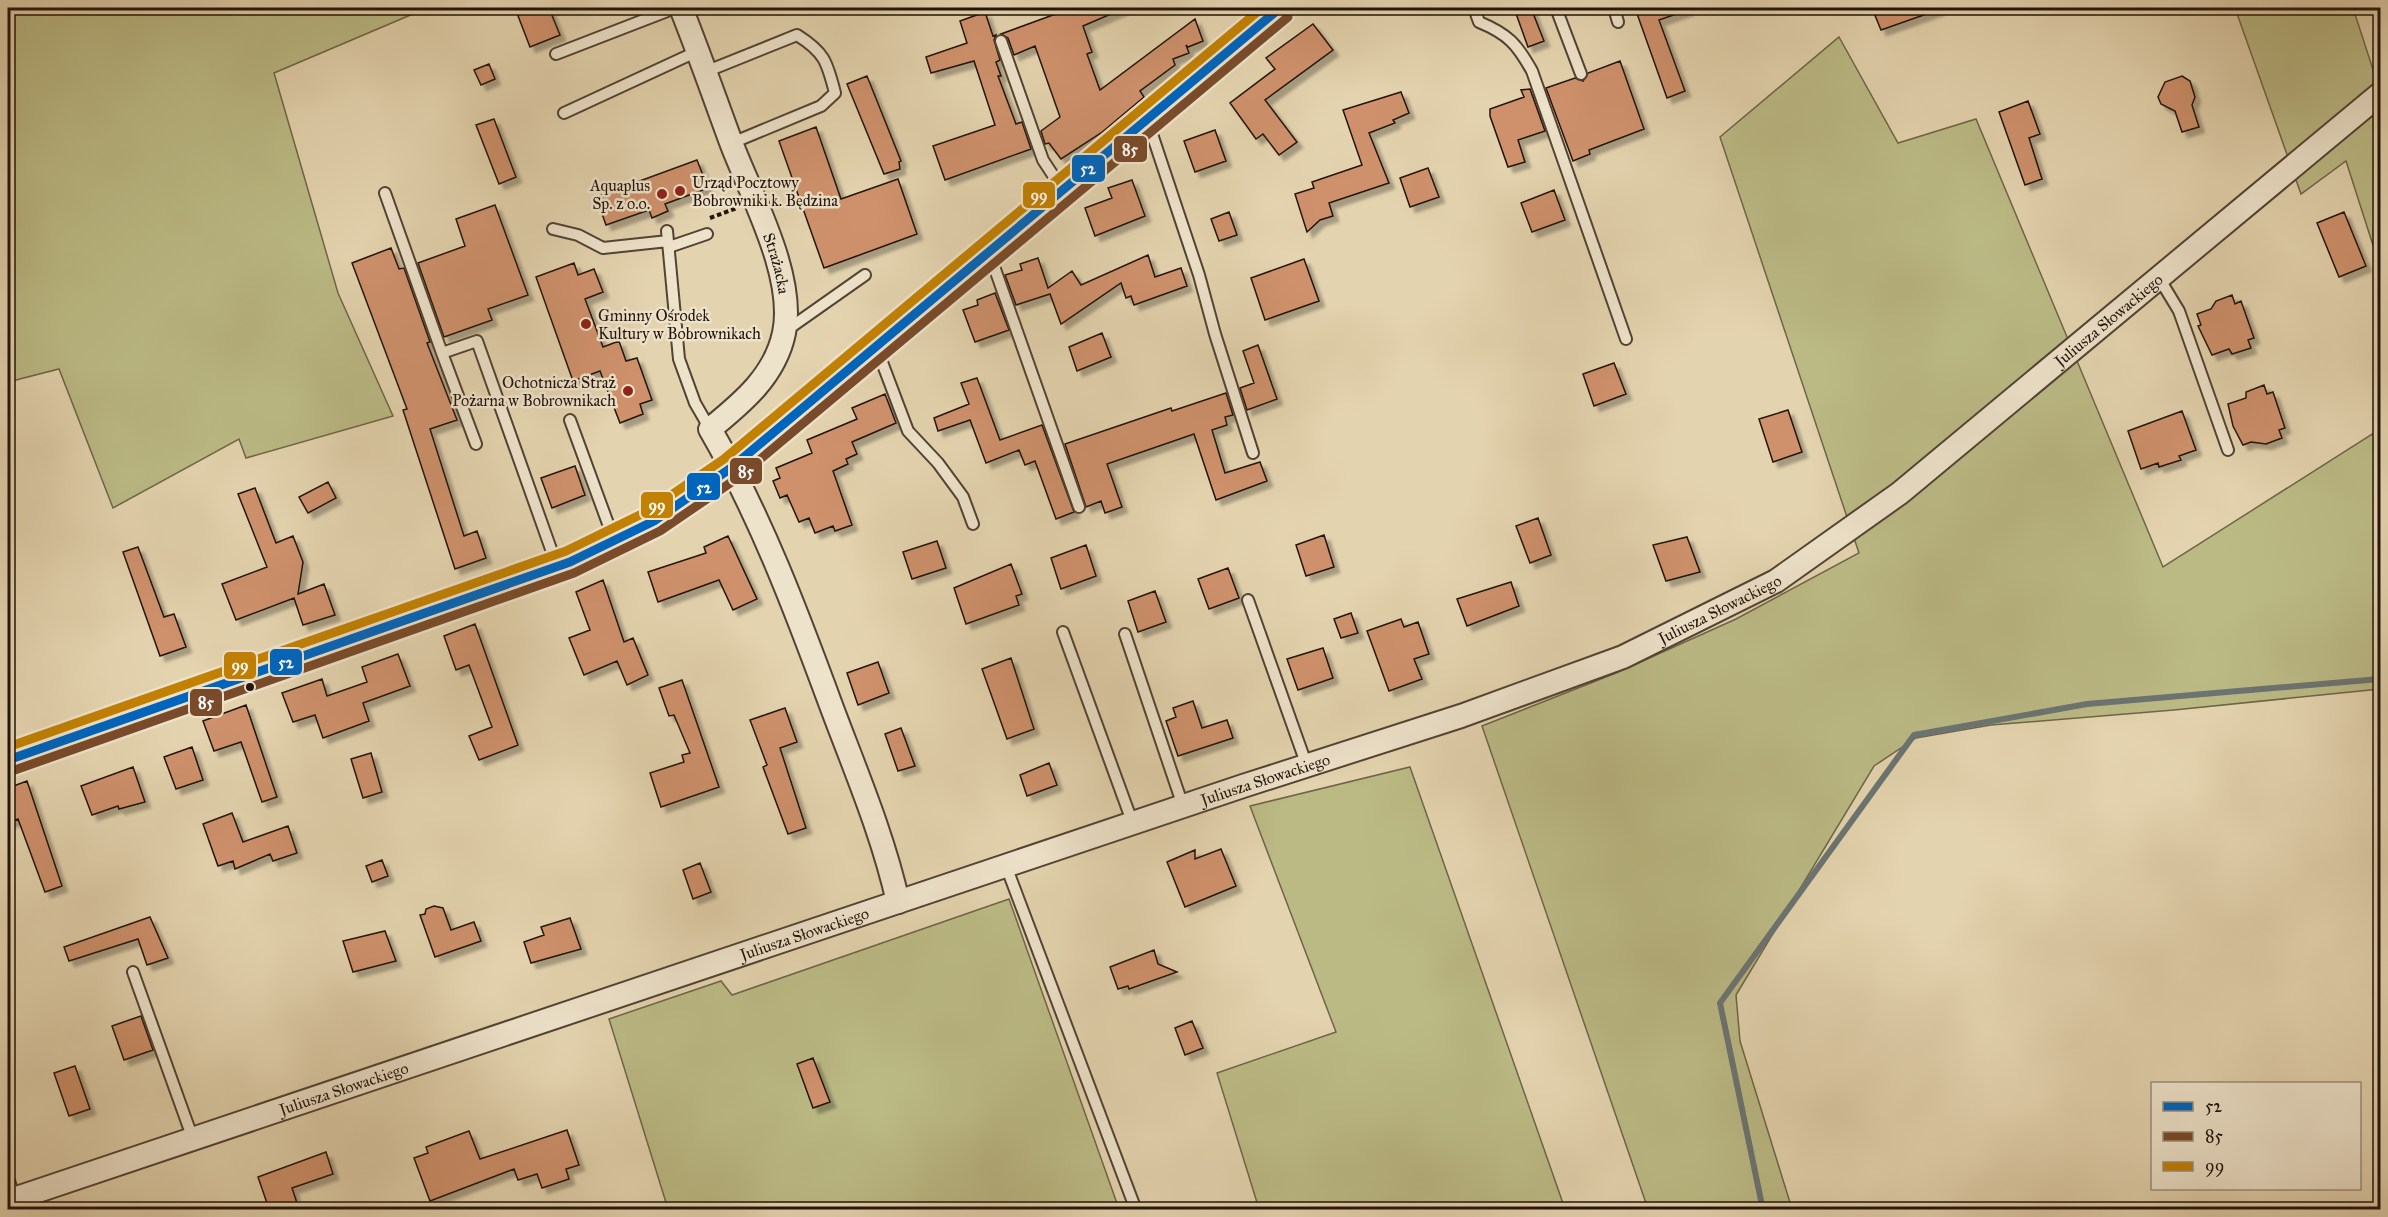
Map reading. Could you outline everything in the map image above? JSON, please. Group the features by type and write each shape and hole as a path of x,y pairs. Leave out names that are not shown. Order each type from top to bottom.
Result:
{"street":[{"name":"Strażacka","path":"681,8 754,202 783,288 786,312 784,332 773,363 761,382 745,400 710,429"},
{"path":"8,760 557,566 615,543 659,520 731,468 1142,121 1280,8"},
{"name":"Juliusza Słowackiego","path":"10,1192 192,1139 1183,806 1461,716 1623,657 1776,581 1900,493 2380,93"},
{"path":"710,429 748,498 807,642 874,820 898,902"}],"lane":[{"path":"556,54 675,8"},
{"path":"1474,8 1479,22 1500,31 1519,47 1532,71 1626,339"},
{"path":"1556,8 1581,74"},
{"path":"1614,8 1618,22"},
{"path":"705,72 797,35 819,49 833,82 835,93 822,106 732,143"},
{"path":"1001,42 1043,160 1062,190"},
{"path":"564,113 698,50"},
{"path":"1142,121 1152,134 1200,275 1215,334 1253,453"},
{"path":"385,193 476,444"},
{"path":"553,229 578,236 603,248 707,234"},
{"path":"668,240 679,359 692,396 710,429"},
{"path":"989,252 1078,507"},
{"path":"784,332 865,275"},
{"path":"2159,278 2179,311 2228,450"},
{"path":"442,353 477,341 557,566"},
{"path":"876,346 908,431 938,463 963,497 973,524"},
{"path":"570,420 615,543"},
{"path":"1248,600 1307,766"},
{"path":"1063,632 1133,824"},
{"path":"1125,634 1183,806"},
{"path":"1006,866 1136,1209"},
{"path":"133,972 192,1139"}],"path":[{"path":"707,234 702,221 754,202"}],"shaded area":[{"path":"8,8 427,8 274,73 338,293 393,416 246,458 239,439 113,508 59,369 8,382"},
{"path":"2235,8 2353,8 2380,91 2380,267 2346,161 2301,194"},
{"path":"1839,37 1898,143 1976,119 2163,567 2380,429 2380,689 2174,710 1991,725 1916,738 1874,766 1736,995 1740,1041 1792,1209 1648,1209 1482,726 1616,673 1736,619 1859,553 1720,137"},
{"path":"1410,767 1565,1209 1259,1209 1217,1073 1336,1032 1250,806"},
{"path":"1009,899 1119,1209 668,1209 609,1019 721,981 732,995"}],"building":[{"path":"515,8 549,8 560,35 530,47"},
{"path":"1059,8 1125,8 1083,26 1092,52 1087,54 1100,90 1195,19 1203,41 1188,47 1186,45 1189,53 1173,59 1175,65 1140,91 1144,97 1101,133 1061,159 1049,143 1045,144 1041,131 1060,117 1035,46 1014,55 1008,38 1001,34 1061,12"},
{"path":"1514,8 1531,8 1544,41 1528,47"},
{"path":"1635,8 1688,8 1688,10 1659,20 1685,91 1667,98"},
{"path":"1872,8 1938,8 1938,10 1881,30"},
{"path":"985,12 993,36 996,35 994,40 1000,60 996,62 1001,76 998,76 1016,124 1022,122 1031,149 945,180 933,146 995,125 974,61 931,73 926,57 967,43 960,21"},
{"path":"1313,24 1333,50 1265,100 1297,142 1279,155 1263,134 1256,139 1230,103 1275,69 1266,58"},
{"path":"1620,61 1644,129 1589,150 1590,154 1573,161 1546,88 1575,78 1583,81 1588,73"},
{"path":"489,64 495,79 481,85 474,70"},
{"path":"867,76 901,161 899,162 900,169 884,174 847,84"},
{"path":"2182,76 2190,81 2195,97 2192,105 2199,127 2182,132 2175,111 2161,104 2158,97 2165,82"},
{"path":"1530,89 1545,131 1518,140 1525,162 1508,167 1490,116 1490,109 1524,97 1521,90"},
{"path":"1401,92 1409,113 1393,120 1395,123 1369,133 1389,183 1329,203 1333,216 1320,220 1307,232 1295,194 1314,188 1312,182 1362,165 1343,110"},
{"path":"2028,101 2040,134 2029,138 2042,179 2025,185 1999,112"},
{"path":"494,119 516,177 499,184 476,125"},
{"path":"816,127 841,199 898,179 917,234 824,268 779,141"},
{"path":"1215,130 1226,161 1195,172 1184,141"},
{"path":"697,160 708,188 665,204 668,211 652,218 649,210 606,225 596,197"},
{"path":"1428,168 1439,197 1410,207 1400,178"},
{"path":"1132,180 1145,216 1095,236 1085,208 1112,198 1108,188"},
{"path":"1554,190 1565,220 1532,232 1521,203"},
{"path":"495,205 528,295 488,309 492,320 444,337 418,263 465,246 456,219"},
{"path":"1229,212 1237,235 1219,241 1211,219"},
{"path":"2344,212 2366,266 2339,277 2317,223"},
{"path":"391,248 399,269 404,268 430,342 427,343 457,420 430,429 464,536 477,531 486,558 455,569 403,410 407,409 352,263"},
{"path":"1148,255 1155,277 1181,268 1187,286 1134,305 1131,296 1126,298 1121,283 1061,324 1050,294 1016,305 1005,275 1022,270 1020,264 1038,258 1048,288 1072,271 1081,285"},
{"path":"1304,259 1319,301 1265,320 1251,278"},
{"path":"574,263 578,275 594,269 603,292 585,299 603,347 619,341 626,361 637,358 652,400 640,404 643,414 620,423 600,371 573,381 536,277"},
{"path":"995,293 1009,330 975,342 963,310 978,305 977,300"},
{"path":"2232,295 2235,304 2241,301 2254,338 2248,340 2251,348 2232,354 2229,349 2212,355 2198,326 2201,325 2197,314 2211,309 2216,301"},
{"path":"1102,333 1111,357 1077,371 1069,347"},
{"path":"1258,345 1277,399 1247,410 1240,388 1254,383 1243,351"},
{"path":"1614,363 1626,394 1594,406 1583,374"},
{"path":"977,378 1000,440 1042,425 1074,512 1056,519 1035,461 1025,465 1019,450 986,463 970,420 938,431 934,418 969,404 961,383"},
{"path":"2264,385 2267,394 2273,392 2285,428 2279,430 2282,438 2266,444 2251,442 2243,445 2233,426 2228,404 2246,398 2246,392"},
{"path":"1226,393 1233,415 1225,417 1227,425 1212,430 1225,473 1260,462 1267,481 1216,500 1194,434 1107,464 1122,507 1105,513 1101,501 1086,507 1065,444 1171,408 1172,411"},
{"path":"885,394 896,423 852,442 857,454 846,459 848,464 833,471 852,525 835,531 833,526 815,533 809,518 799,522 787,495 780,498 773,481 780,478 776,468 812,453 807,440 857,419 852,408"},
{"path":"1788,410 1802,452 1773,462 1759,419"},
{"path":"2182,411 2196,450 2179,456 2181,460 2159,467 2158,463 2141,469 2128,431"},
{"path":"575,466 585,495 552,508 541,478"},
{"path":"328,482 336,498 308,513 299,497"},
{"path":"255,488 276,543 293,536 303,562 298,594 324,584 335,615 303,625 294,598 236,620 222,584 267,567 238,494"},
{"path":"1538,518 1551,555 1530,563 1516,526"},
{"path":"1324,535 1334,567 1306,576 1296,545"},
{"path":"728,536 757,599 733,610 719,580 658,602 648,572 706,553 704,547"},
{"path":"1687,537 1700,572 1666,581 1653,545"},
{"path":"937,541 946,568 912,579 903,552"},
{"path":"1086,545 1096,576 1061,589 1051,558"},
{"path":"138,547 164,617 174,614 186,647 160,656 123,552"},
{"path":"1011,564 1022,594 1016,596 1019,605 966,624 954,588"},
{"path":"1228,568 1239,598 1209,609 1198,579"},
{"path":"603,580 624,642 633,638 648,675 627,685 617,661 584,675 569,638 590,630 576,592"},
{"path":"1511,582 1519,606 1467,626 1457,599"},
{"path":"1155,591 1166,622 1138,632 1128,601"},
{"path":"1351,613 1358,633 1341,638 1334,619"},
{"path":"1401,619 1404,627 1418,622 1429,654 1414,659 1422,679 1389,691 1367,631"},
{"path":"475,624 518,745 479,760 469,736 492,727 469,665 456,670 444,636"},
{"path":"1323,648 1333,678 1298,690 1287,659"},
{"path":"398,654 410,686 363,703 369,721 323,738 315,715 293,722 282,693 322,679 327,696 367,682 362,667"},
{"path":"1011,658 1034,729 1007,739 982,669"},
{"path":"878,662 889,693 858,705 847,673"},
{"path":"682,680 719,787 661,807 650,773 684,762 682,755 690,753 674,715 669,716 659,688"},
{"path":"1193,701 1202,728 1227,720 1233,738 1178,756 1166,721 1176,717 1173,708"},
{"path":"246,705 277,797 262,802 241,742 214,751 203,721"},
{"path":"785,708 797,742 780,748 806,828 788,834 763,767 767,765 750,720"},
{"path":"901,728 915,766 898,771 885,734"},
{"path":"192,747 203,780 176,789 164,757"},
{"path":"371,753 382,792 363,798 351,759"},
{"path":"1049,763 1057,785 1027,796 1020,775"},
{"path":"133,767 145,802 119,809 118,806 92,815 81,786"},
{"path":"27,781 62,886 45,892 18,819 8,823 8,788"},
{"path":"232,813 243,842 288,826 297,853 273,861 270,854 235,869 233,861 218,866 203,824"},
{"path":"1221,849 1236,886 1185,907 1167,862 1195,850 1195,859"},
{"path":"382,860 388,876 372,882 366,866"},
{"path":"700,863 711,892 693,899 683,870"},
{"path":"434,906 443,908 451,930 474,922 481,941 435,957 420,915 425,914 426,909"},
{"path":"150,917 168,958 147,965 138,939 69,961 64,947"},
{"path":"570,918 581,949 531,963 524,942 544,935 541,927"},
{"path":"385,931 396,961 353,972 343,941"},
{"path":"1154,950 1158,964 1177,972 1129,989 1128,986 1118,989 1110,967"},
{"path":"141,1016 153,1050 124,1060 112,1026"},
{"path":"1192,1021 1203,1048 1185,1055 1175,1028"},
{"path":"813,1058 830,1102 813,1108 797,1064"},
{"path":"75,1066 90,1109 69,1116 54,1073"},
{"path":"567,1130 579,1165 566,1169 569,1179 542,1188 537,1174 518,1180 514,1169 430,1201 414,1158 428,1153 426,1147 469,1131 480,1159"},
{"path":"326,1152 333,1174 292,1188 298,1206 289,1209 269,1209 258,1177"}],"waterway":[{"path":"1763,1210 1720,1003 1914,735 2087,704 2380,679"}],"transit line":[{"name":"99","path":"8,747 566,551 648,511 724,459 1262,8"},
{"name":"52","path":"8,760 570,562 654,521 731,468 1280,8"},
{"name":"85","path":"12,771 574,573 660,531 739,477 1288,17"}],"place":[{"name":"Urząd Pocztowy Bobrowniki k. Będzina","path":"680,191"},
{"name":"Aquaplus Sp. z o.o.","path":"662,194"},
{"name":"Gminny Ośrodek Kultury w Bobrownikach","path":"586,324"},
{"name":"Ochotnicza Straż Pożarna w Bobrownikach","path":"628,391"}]}
